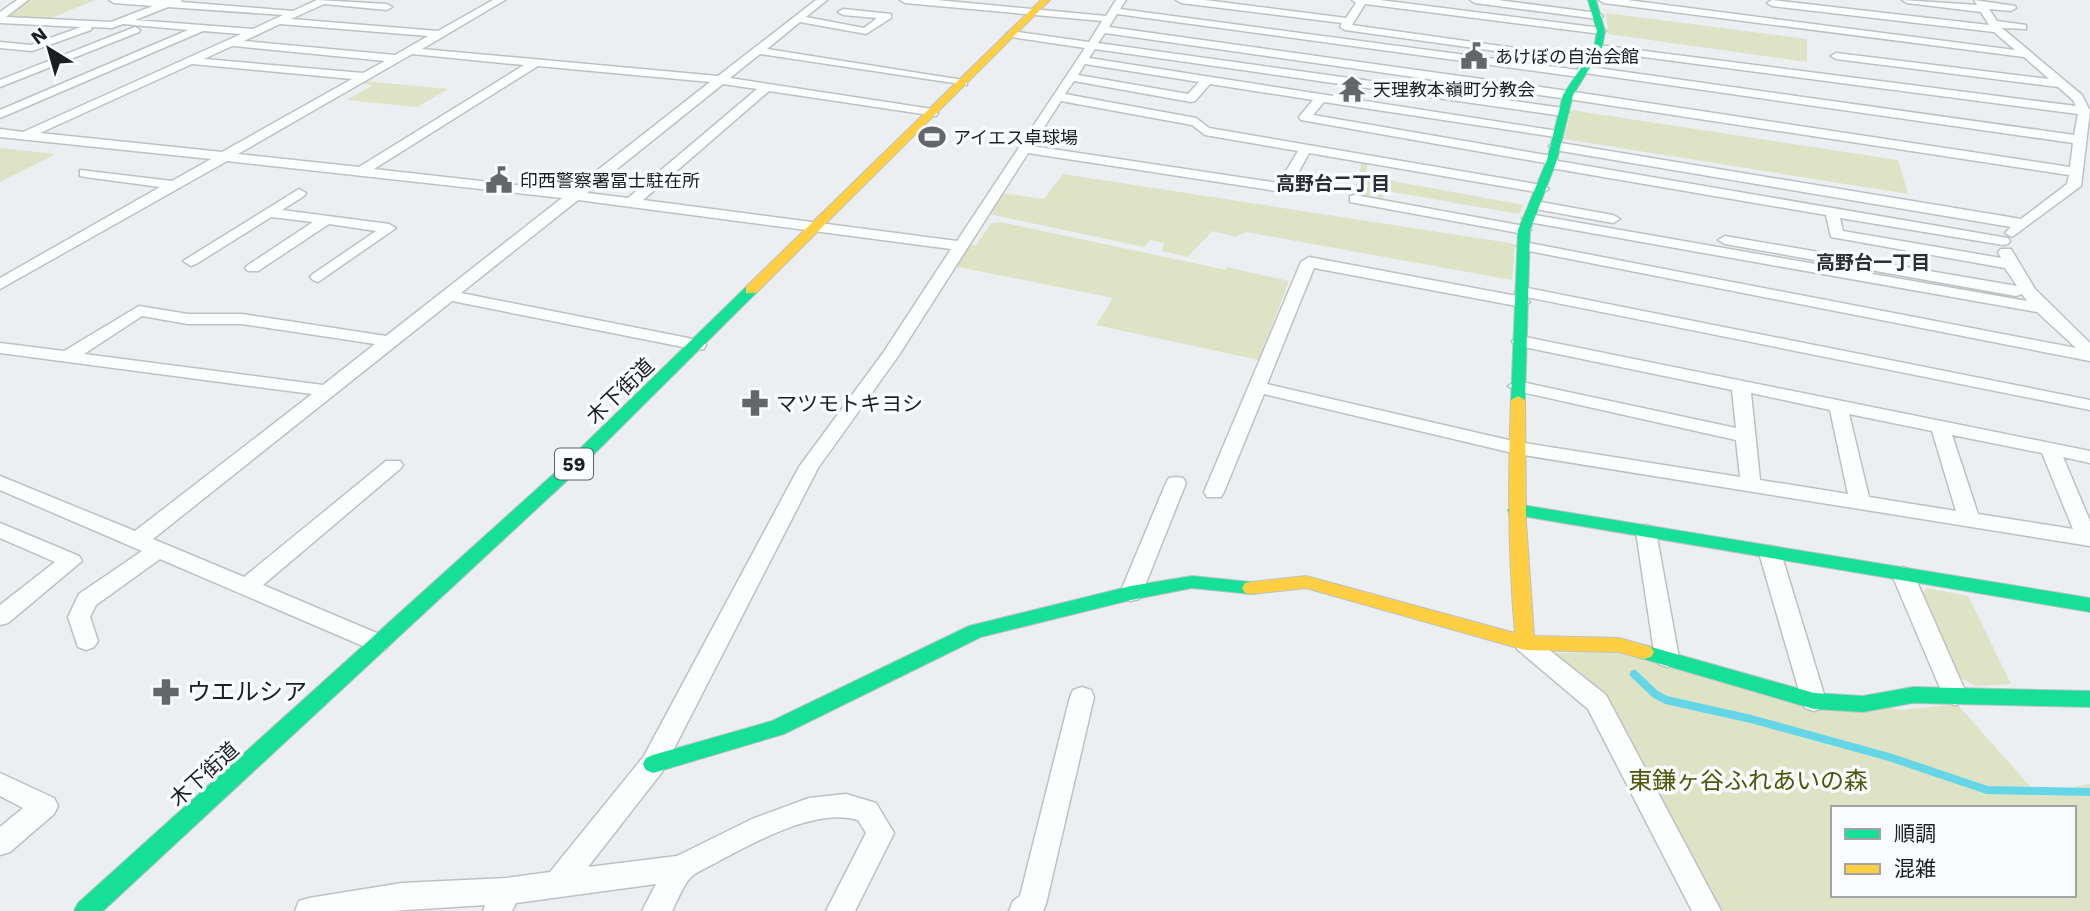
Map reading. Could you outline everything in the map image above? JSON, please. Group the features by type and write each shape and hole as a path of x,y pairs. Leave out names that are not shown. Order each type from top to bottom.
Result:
{"street":[{"path":"0,18 23,0"},
{"path":"114,0 172,2 295,13"},
{"path":"0,284 500,0"},
{"path":"137,541 324,390 822,0"},
{"path":"905,0 1040,6 1217,62 1563,112"},
{"path":"1181,0 1349,21"},
{"path":"1465,14 1473,0 1593,48"},
{"path":"1592,0 1593,48 1568,95 1554,151 1528,225 1517,387 1516,510 1517,572 1525,643 1597,702 1707,911"},
{"path":"1604,0 2024,54"},
{"path":"1907,0 2011,8"},
{"path":"25,135 323,1 387,7"},
{"path":"0,18 112,26 172,2"},
{"path":"1360,2 1345,27 1422,38 1593,48 1808,70 2084,111"},
{"path":"1360,2 1465,14 1813,102 2085,136"},
{"path":"1360,2 1593,48"},
{"path":"1772,3 1996,27 2022,27"},
{"path":"1981,5 1996,27 2024,54 2078,98 2084,111 2085,156 2077,172 2074,187 2003,241"},
{"name":"木下街道","path":"86,911 565,473 1040,6"},
{"path":"798,19 866,31 887,16 844,12"},
{"path":"278,21 437,34"},
{"path":"121,22 256,32"},
{"path":"0,84 149,24"},
{"path":"0,45 32,48 95,25"},
{"path":"1103,27 1230,47 1414,52 1593,48"},
{"path":"556,885 653,764 809,467 890,355 1103,27"},
{"path":"1103,27 1207,80 1321,97 1832,211 2003,241"},
{"path":"1012,34 1103,27 1247,29 1432,76 2077,172"},
{"path":"0,114 202,28"},
{"path":"1217,62 1247,29"},
{"path":"1897,37 1900,49"},
{"path":"1414,52 1422,38"},
{"path":"232,43 399,59"},
{"path":"1961,46 1966,58"},
{"path":"411,51 721,80 932,113"},
{"path":"759,51 962,83"},
{"path":"1316,76 1332,51"},
{"path":"1836,56 2063,84"},
{"path":"192,61 367,77"},
{"path":"363,170 537,62"},
{"path":"1808,70 1813,102"},
{"path":"1423,92 1432,76"},
{"path":"1071,77 1191,98 1207,80"},
{"path":"629,204 768,87"},
{"path":"1060,97 1196,122 1205,131 1542,189"},
{"path":"1321,97 1305,117 1554,151 2022,224"},
{"path":"0,133 363,170 961,246"},
{"path":"1024,149 1283,188 1306,149"},
{"path":"85,173 174,185"},
{"path":"191,261 299,193"},
{"path":"1355,199 1528,225 1703,243 2031,293"},
{"path":"1832,211 1836,234 2009,264"},
{"path":"269,212 389,228 318,277"},
{"path":"253,268 327,219"},
{"path":"1528,225 1703,281 1891,318 2089,350"},
{"path":"2003,241 2009,264 2031,293 2043,308 2089,350"},
{"path":"1703,243 1703,281"},
{"path":"1703,243 1883,282 2043,308"},
{"path":"1214,492 1309,262 1523,297 2090,405"},
{"path":"1883,282 1891,318"},
{"path":"447,295 698,345"},
{"path":"67,357 139,312 188,319 242,319 389,341"},
{"path":"1520,341 2090,457"},
{"path":"0,348 324,390"},
{"path":"1741,386 1750,484"},
{"path":"1257,387 1517,448 2089,538"},
{"path":"1517,387 1746,436"},
{"path":"1838,406 1860,502"},
{"path":"1940,426 1969,519"},
{"path":"2049,448 2089,538"},
{"path":"247,587 393,465"},
{"path":"0,482 378,643"},
{"path":"1131,593 1176,483"},
{"path":"1516,510 2090,605"},
{"path":"0,530 71,561 0,617"},
{"path":"1646,532 1667,658"},
{"path":"86,640 79,617 88,600 158,550"},
{"path":"1770,553 1814,701"},
{"path":"1903,575 1955,695"},
{"path":"653,764 778,728 976,631 1131,593 1192,582 1241,589 1306,582 1525,643 1619,645 1814,701 1863,704 1913,695 2090,699"},
{"path":"1023,911 1032,904 1082,697"},
{"path":"0,784 45,806 0,843"},
{"path":"309,911 402,896 502,901 556,885 681,868 794,814 844,804 867,811 880,834 840,911"},
{"path":"656,911 681,868"}],"green space":[{"path":"27,0 95,0 44,21 6,17"},
{"path":"1606,13 1807,39 1807,62 1608,34"},
{"path":"364,81 448,89 417,107 347,100 373,85 361,83"},
{"path":"1571,110 1898,160 1908,194 1564,139"},
{"path":"0,148 56,154 0,182"},
{"path":"1362,162 1368,163 1365,176 1524,205 1519,214 1387,191 1381,202 1376,195 1353,196"},
{"path":"1063,174 1510,243 1515,245 1512,280 1246,232 1236,237 1212,231 1188,257 1162,251 1164,243 1150,240 1144,247 989,214 1001,193 1044,199"},
{"path":"1001,222 1289,281 1259,360 1096,325 1113,298 953,266 967,244 976,245 991,223"},
{"path":"1927,588 1968,596 2011,684 1976,686 1960,678 1922,594"},
{"name":"東鎌ヶ谷ふれあいの森","path":"1621,652 1901,710 1957,704 2037,794 2090,784 2090,911 1719,911 1613,708 1599,691 1546,653"}],"waterway":[{"path":"1634,674 1655,694 1666,700 1751,719 1889,757 1987,790 2090,792"}],"traffic: fast":[{"path":"1518,400 1524,230 1552,160 1568,95 1598,48 1601,31 1592,0"},
{"path":"86,911 565,473 751,290"},
{"path":"1516,510 2090,605"},
{"path":"653,764 777,728 976,631 1131,593 1192,582 1251,588"},
{"path":"1644,652 1814,701 1863,704 1913,695 2090,699"}],"traffic: slow":[{"path":"751,290 1046,0"},
{"path":"1518,400 1517,522 1525,643"},
{"path":"1251,588 1306,582 1525,643 1619,645 1644,652"}],"place":[{"name":"あけぼの自治会館","path":"1474,56"},
{"name":"天理教本嶺町分教会","path":"1352,89"},
{"name":"アイエス卓球場","path":"932,137"},
{"name":"印西警察署冨士駐在所","path":"499,180"},
{"name":"マツモトキヨシ","path":"755,403"},
{"name":"ウエルシア","path":"166,692"}],"district":[{"name":"高野台二丁目","path":"1333,183"},
{"name":"高野台一丁目","path":"1873,262"}]}
